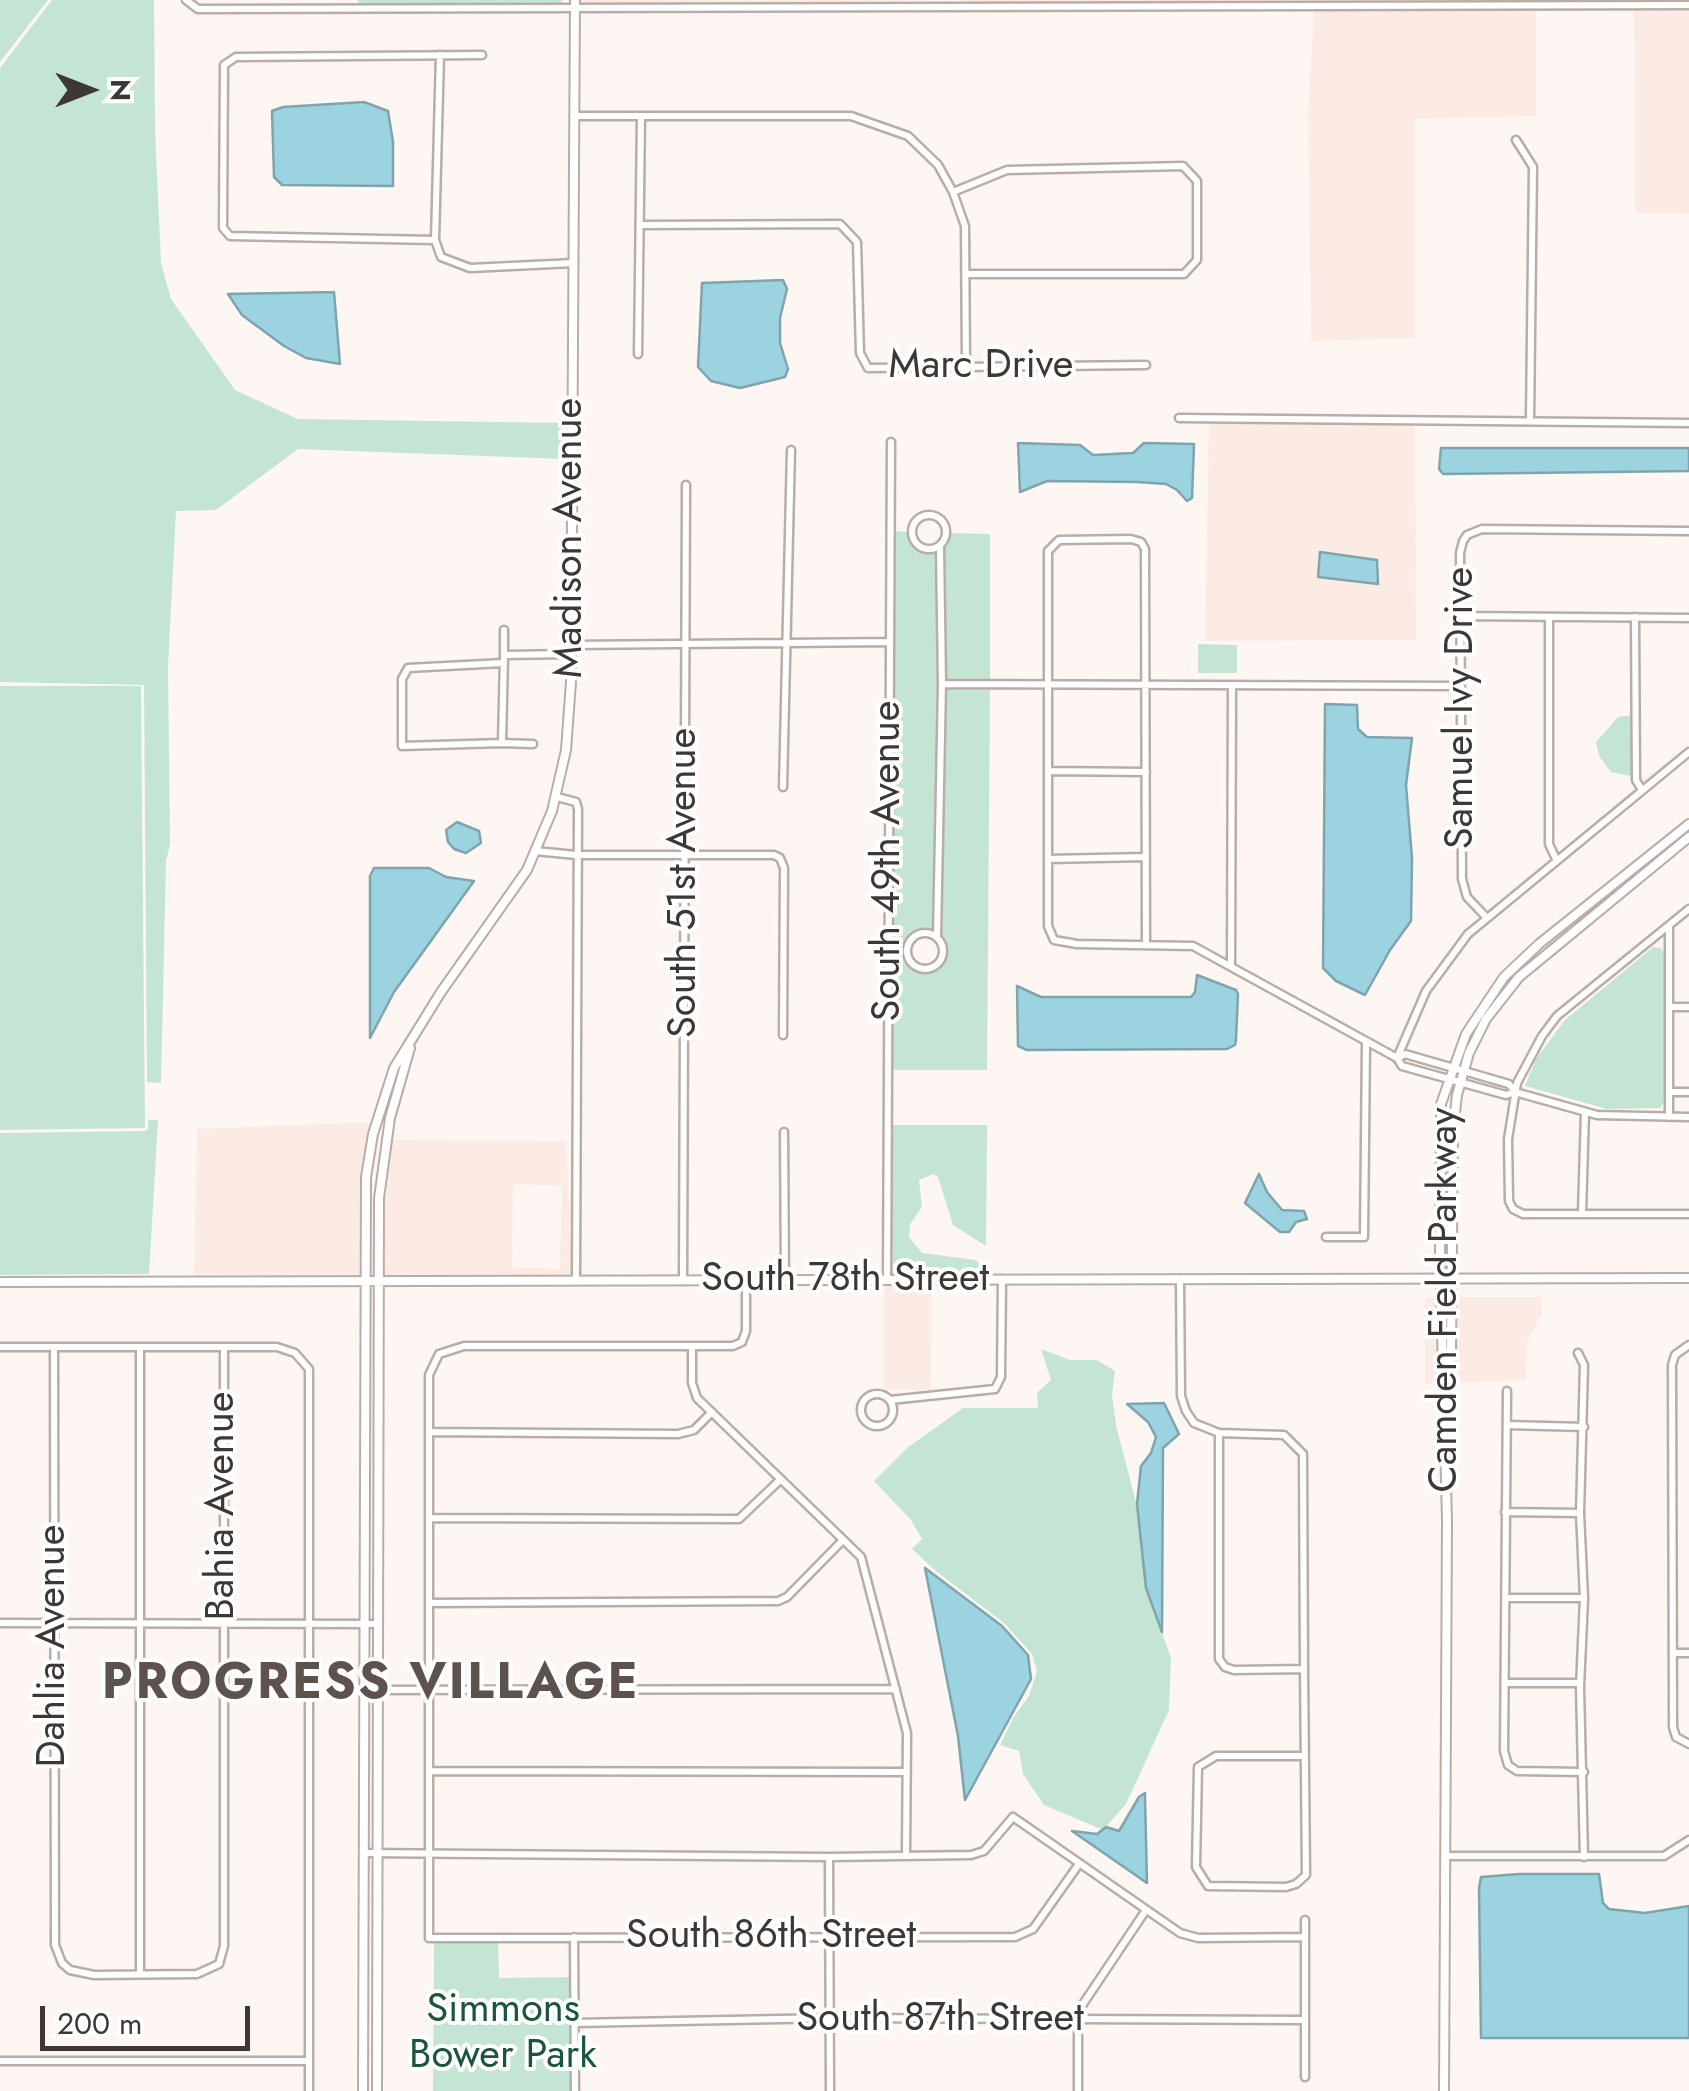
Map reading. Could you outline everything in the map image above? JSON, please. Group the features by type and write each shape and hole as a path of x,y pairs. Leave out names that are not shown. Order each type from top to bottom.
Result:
{"street":[{"path":"186,0 198,9 575,3 1689,5"},
{"name":"Madison Avenue","path":"363,2091 365,1282 369,1153 394,1068 441,992 517,887 536,852 556,796 569,730 575,3"},
{"path":"434,240 230,236 222,228 224,65 236,57 482,55"},
{"path":"440,56 434,240 441,257 470,268 574,263"},
{"path":"573,116 851,116 908,136 938,165 953,192 964,226 966,368"},
{"path":"638,354 641,116"},
{"path":"1516,140 1533,167 1530,420"},
{"path":"953,192 1007,170 1183,166 1196,181 1197,260 1184,274 967,274"},
{"name":"Marc Drive","path":"642,224 840,224 857,242 860,353 868,368 1146,365"},
{"path":"1179,418 1689,423"},
{"name":"South 49th Avenue","path":"887,1280 891,442"},
{"path":"784,786 791,450"},
{"name":"South 51st Avenue","path":"683,1280 686,485"},
{"path":"937,936 925,933 910,941 907,952 915,966 927,969 938,964 942,953 937,936 942,684 940,546 946,531 942,521 927,514 917,520 912,530 918,546 928,550 940,546"},
{"name":"Samuel Ivy Drive","path":"1486,917 1467,897 1462,879 1463,541 1473,531 1689,531"},
{"path":"1146,944 1145,549 1141,542 1131,539 1059,540 1048,551 1048,926 1054,940 1077,944 1193,946 1397,1058 1402,1066 1585,1112 1689,1117"},
{"path":"1461,616 1689,618"},
{"path":"1549,617 1550,844 1556,860"},
{"path":"1635,617 1636,780 1642,790"},
{"path":"502,743 504,630"},
{"path":"533,744 402,746 404,673 411,666 571,650 687,644 890,642"},
{"path":"942,684 1462,686"},
{"path":"1232,685 1232,966"},
{"name":"Samuel Ivy Drive","path":"1397,1058 1434,978 1459,944 1486,917 1689,752"},
{"path":"1048,771 1146,772"},
{"path":"556,796 578,805 576,1280"},
{"name":"Camden Field Parkway","path":"1444,2091 1447,1520 1440,1125 1448,1079 1476,1016 1510,970 1689,824"},
{"name":"Camden Field Parkway","path":"1447,1520 1452,1142 1463,1072 1486,1019 1519,977 1689,837"},
{"path":"536,852 774,854 780,858 784,868 784,1035"},
{"path":"1048,859 1146,857"},
{"path":"1689,910 1557,1016 1534,1048 1515,1092 1508,1139 1508,1201 1513,1209 1524,1214 1689,1214"},
{"path":"1669,926 1669,1117"},
{"path":"1669,1007 1689,1007"},
{"name":"Madison Avenue","path":"377,2091 378,1282 382,1159 398,1084 415,1035"},
{"path":"1326,1237 1364,1238 1366,1042"},
{"path":"1397,1058 1405,1054 1509,1084 1515,1092"},
{"path":"1670,1092 1689,1092"},
{"path":"1582,1213 1585,1112"},
{"path":"784,1132 785,1280"},
{"path":"1180,1277 1181,1396 1194,1423 1219,1433 1284,1435 1303,1454 1306,1875 1286,1887 1208,1886 1196,1866 1198,1767 1216,1756 1304,1756"},
{"name":"South 78th Street","path":"0,1282 1689,1278"},
{"path":"890,1400 894,1410 887,1424 867,1423 861,1408 866,1399 881,1394 890,1400 995,1389 1001,1378 1002,1279"},
{"path":"428,1854 429,1375 438,1354 464,1346 732,1346 742,1342 746,1331 746,1281"},
{"path":"1689,1344 1675,1355 1672,1365 1673,1727 1676,1737 1689,1744"},
{"path":"0,1347 277,1347 296,1353 309,1369 309,2091"},
{"path":"140,1347 140,1974"},
{"name":"Bahia Avenue","path":"140,1974 197,1974 219,1964 224,1946 224,1347"},
{"path":"692,1347 692,1383 697,1398 861,1557 907,1734 906,1854"},
{"name":"Dahlia Avenue","path":"54,1348 54,1945 70,1970 94,1975 140,1974"},
{"path":"1578,1353 1584,1365 1580,1514 1584,1598 1580,1683 1584,1857"},
{"path":"1507,1391 1504,1751 1508,1765 1517,1771 1584,1772"},
{"path":"430,1432 678,1434 694,1430 712,1412"},
{"path":"1507,1425 1584,1426"},
{"path":"1219,1433 1219,1659 1234,1670 1304,1670"},
{"path":"364,1451 378,1451"},
{"path":"429,1518 739,1518 781,1478"},
{"path":"1505,1512 1580,1514"},
{"path":"429,1603 778,1601 843,1540"},
{"path":"1508,1598 1584,1598"},
{"path":"0,1623 378,1624"},
{"path":"1673,1653 1689,1653"},
{"path":"1506,1684 1580,1683"},
{"path":"364,1690 896,1689"},
{"path":"429,1772 907,1772"},
{"path":"364,1853 971,1855 984,1851 1012,1817 1180,1933 1198,1938 1305,1937"},
{"path":"1445,1856 1664,1856 1689,1840"},
{"name":"South 86th Street","path":"428,1854 429,1938 1016,1937 1033,1929 1078,1864"},
{"path":"829,1857 830,2091"},
{"path":"1078,2091 1078,2018 1083,2004 1146,1910"},
{"path":"1305,1920 1306,2077"},
{"path":"574,1937 576,2091"},
{"name":"South 87th Street","path":"575,2023 830,2018 1305,2020"},
{"path":"363,2031 378,2031"},
{"path":"0,2060 309,2061"}],"shaded area":[{"path":"579,0 949,0 579,3"},
{"path":"1535,0 1536,1 967,2"},
{"path":"1314,9 1536,9 1536,116 1415,119 1415,338 1311,341 1308,114"},
{"path":"1634,10 1689,11 1689,214 1635,213"},
{"path":"1209,422 1405,423 1415,428 1416,640 1205,641"},
{"path":"372,1122 362,1177 361,1278 194,1274 197,1129"},
{"path":"390,1140 566,1141 572,1277 383,1278 383,1198","holes":["513,1184 562,1186 560,1269 512,1267"]},
{"path":"932,1283 931,1390 884,1389 884,1284"},
{"path":"1437,1297 1440,1384 1425,1384 1425,1298"},
{"path":"1457,1297 1541,1297 1542,1313 1527,1341 1526,1380 1456,1383"}],"green space":[{"path":"0,0 48,0 0,62"},
{"path":"52,0 154,0 161,263 171,299 235,390 298,419 564,423 565,459 298,449 216,510 176,511 168,666 170,844 166,861 161,1083 147,1082 144,685 0,682 0,68"},
{"path":"358,0 562,0 358,4"},
{"path":"895,531 908,532 910,542 920,552 936,552 938,684 933,931 912,934 903,951 907,964 919,972 935,970 946,953 941,935 946,687 990,688 987,1070 892,1070"},
{"path":"950,533 990,534 990,681 946,680 944,548"},
{"path":"1198,644 1237,645 1237,673 1198,673"},
{"path":"0,686 141,686 145,1128 0,1130"},
{"path":"1632,715 1630,776 1611,772 1599,756 1596,742 1618,717"},
{"path":"1653,947 1664,953 1664,1102 1660,1108 1607,1109 1525,1086 1536,1059 1565,1020"},
{"path":"148,1120 158,1120 149,1274 0,1275 0,1133 145,1131"},
{"path":"892,1125 987,1125 986,1246 953,1225 938,1177 933,1174 919,1180 922,1207 910,1224 909,1237 922,1253 976,1260 983,1276 891,1277"},
{"path":"1041,1349 1070,1360 1097,1360 1115,1371 1112,1394 1116,1425 1141,1522 1146,1589 1171,1658 1169,1710 1126,1804 1103,1830 1044,1805 1023,1774 1019,1751 1000,1745 1029,1696 1037,1671 1032,1654 1004,1623 912,1549 922,1539 911,1520 874,1481 907,1448 963,1408 1038,1408 1037,1393 1051,1380"},
{"name":"Simmons Bower Park","path":"498,1941 499,1978 572,1977 572,2091 433,2091 434,1942"}],"water":[{"path":"364,102 388,111 393,186 282,185 274,177 272,111"},
{"path":"783,280 787,289 780,318 780,343 788,369 785,377 740,388 711,381 698,367 702,283"},
{"path":"334,292 340,364 306,358 284,346 242,315 228,294"},
{"path":"1018,443 1080,445 1093,455 1133,453 1144,443 1194,444 1192,498 1187,501 1166,484 1138,482 1047,481 1020,492"},
{"path":"1441,448 1689,448 1689,471 1443,474 1439,469"},
{"path":"1320,552 1377,560 1378,584 1318,577"},
{"path":"1325,704 1357,705 1358,729 1367,737 1412,738 1406,785 1412,858 1411,921 1365,995 1336,981 1323,968"},
{"path":"457,822 479,831 481,843 466,853 448,842 446,830"},
{"path":"374,868 429,868 446,877 474,881 394,992 370,1038 370,876"},
{"path":"1197,975 1238,994 1235,1045 1227,1049 1027,1050 1018,1046 1017,986 1041,997 1191,997"},
{"path":"1259,1174 1282,1210 1304,1211 1307,1219 1296,1222 1289,1232 1280,1232 1245,1203"},
{"path":"1164,1403 1179,1434 1163,1448 1162,1632 1146,1588 1137,1504 1141,1466 1156,1437 1148,1422 1127,1404"},
{"path":"925,1568 1002,1626 1028,1655 1031,1679 965,1800 958,1736"},
{"path":"1145,1793 1147,1883 1072,1831 1097,1834 1106,1827 1119,1831"},
{"path":"1599,1874 1603,1903 1609,1909 1645,1913 1689,1906 1689,2038 1481,2038 1481,1877"}],"district":[{"name":"PROGRESS VILLAGE","path":"371,1686"}]}
